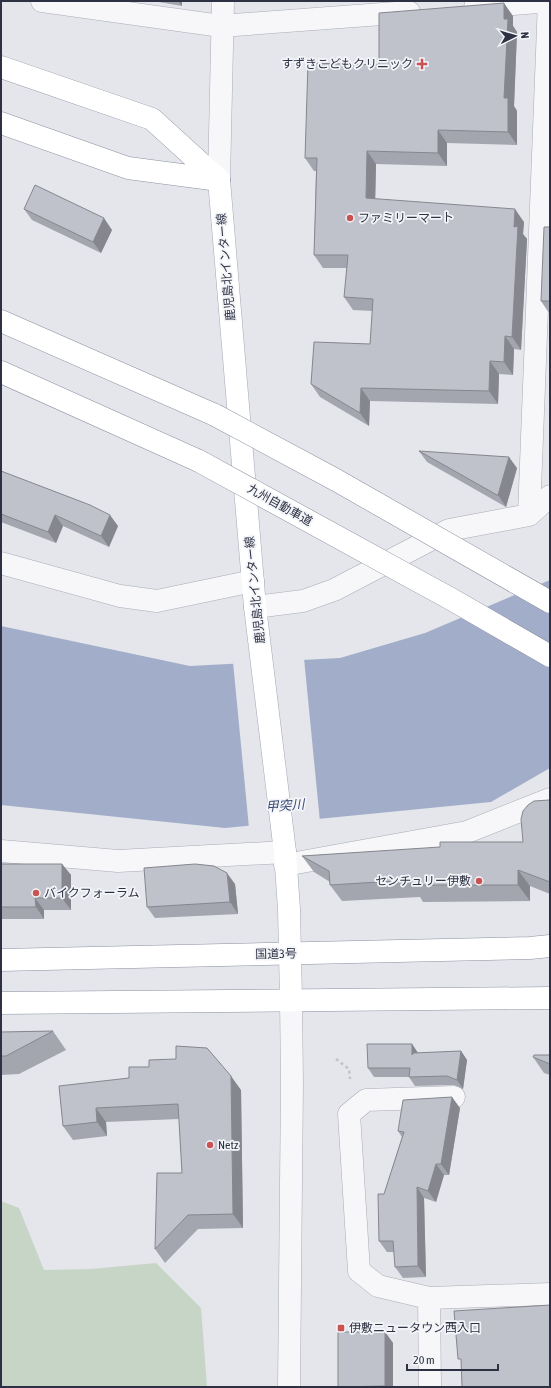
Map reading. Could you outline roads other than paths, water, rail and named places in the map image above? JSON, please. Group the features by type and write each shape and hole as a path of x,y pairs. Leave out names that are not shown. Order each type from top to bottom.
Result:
{"main road":[{"path":"1,67 152,119 219,180"},
{"path":"1,123 128,168 219,180"},
{"name":"鹿児島北インター線","path":"219,180 253,581 285,858 289,909 291,1000"},
{"path":"1,321 215,415 350,488 550,602"},
{"name":"九州自動車道","path":"1,372 199,461 451,599 550,656"},
{"name":"国道3号","path":"1,960 515,949 550,946"},
{"path":"1,1003 550,998"}],"street":[{"path":"42,1 221,26 432,10"},
{"path":"219,180 221,26 223,1"},
{"path":"455,9 549,1 529,515"},
{"path":"256,607 303,601 334,590 449,530 529,515 550,496"},
{"path":"1,563 120,596 157,601 253,581"},
{"path":"1,851 118,861 285,858 467,832 550,799"},
{"path":"289,1387 292,1061 291,1000"},
{"path":"454,1097 366,1100 349,1114 359,1271 378,1286 429,1298 550,1294"},
{"path":"429,1298 430,1387"}],"water":[{"name":"甲突川","path":"550,580 550,768 491,802 225,828 1,805 1,626 190,666 340,658 425,633"}],"place":[{"name":"すずきこどもクリニック","path":"422,64"},
{"name":"ファミリーマート","path":"350,218"},
{"name":"センチュリー伊敷","path":"479,881"},
{"name":"バイクフォーラム","path":"36,893"},
{"name":"Netz","path":"210,1145"},
{"name":"伊敷ニュータウン西入口","path":"341,1328"}]}
